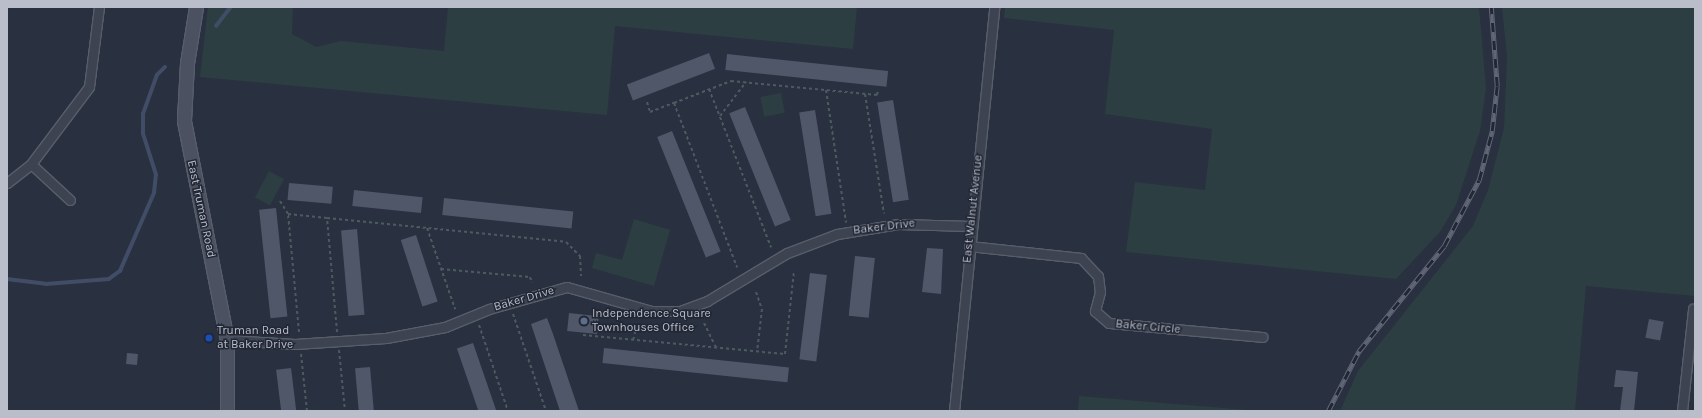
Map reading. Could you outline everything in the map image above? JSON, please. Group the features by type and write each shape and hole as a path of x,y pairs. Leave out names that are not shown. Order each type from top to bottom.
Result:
{"main road":[{"name":"East Truman Road","path":"196,7 187,63 184,121 227,340 227,411"}],"street":[{"path":"7,183 31,164 89,87 99,7"},
{"name":"East Walnut Avenue","path":"954,411 969,246 994,7"},
{"path":"31,164 70,200"},
{"name":"Baker Drive","path":"227,340 295,344 386,338 445,327 489,309 567,288 652,310 680,311 707,301 787,253 837,234 898,224 971,226"},
{"name":"Baker Circle","path":"969,246 1081,258 1098,276 1100,292 1095,311 1109,323 1262,337"},
{"path":"1682,411 1693,309"}],"path":[{"path":"647,102 650,112 729,81 877,95 878,90"},
{"path":"720,116 746,82"},
{"path":"709,89 771,247"},
{"path":"826,90 847,224"},
{"path":"865,94 884,214"},
{"path":"674,103 737,267"},
{"path":"280,201 288,214 299,332"},
{"path":"288,214 566,242 580,256 581,276"},
{"path":"327,218 338,335"},
{"path":"427,228 455,309"},
{"path":"441,269 530,278 532,283"},
{"path":"583,335 757,352 788,352 794,271"},
{"path":"756,292 762,310 757,352"},
{"path":"513,314 546,411"},
{"path":"704,322 716,348"},
{"path":"479,325 508,411"},
{"path":"633,340 638,326"},
{"path":"339,349 345,411"},
{"path":"301,354 307,411"}],"shaded area":[{"path":"208,7 293,7 292,34 316,47 341,41 444,51 448,7 857,7 853,49 615,26 607,115 200,77"},
{"path":"1005,7 1479,7 1486,88 1480,131 1456,205 1440,232 1396,279 1126,252 1135,182 1205,190 1212,129 1105,114 1114,30 1004,18"},
{"path":"1502,7 1695,7 1695,296 1586,286 1575,411 1340,411 1358,371 1473,226 1488,190 1504,128 1507,58"},
{"path":"781,93 785,113 764,117 760,97"},
{"path":"269,171 284,179 270,205 255,197"},
{"path":"634,219 670,230 654,286 592,268 596,253 622,260"},
{"path":"1079,396 1260,411 1078,411"}],"building":[{"path":"709,53 715,69 633,100 627,85"},
{"path":"727,54 888,71 886,87 725,70"},
{"path":"893,100 909,200 893,202 877,103"},
{"path":"745,107 791,220 775,226 729,113"},
{"path":"815,110 831,214 816,216 799,113"},
{"path":"672,131 721,252 706,258 657,137"},
{"path":"289,183 333,187 331,204 288,200"},
{"path":"354,190 423,197 421,213 352,206"},
{"path":"444,198 573,212 572,228 442,215"},
{"path":"276,208 287,316 270,318 259,210"},
{"path":"357,229 364,315 349,316 341,230"},
{"path":"416,235 438,302 422,307 401,240"},
{"path":"927,248 943,249 941,294 922,292"},
{"path":"855,256 875,258 869,318 849,316"},
{"path":"810,273 827,275 816,361 799,359"},
{"path":"569,313 599,316 597,334 567,331"},
{"path":"547,318 579,411 560,411 531,324"},
{"path":"1649,319 1664,322 1660,341 1645,338"},
{"path":"473,343 496,411 478,411 457,349"},
{"path":"604,348 789,367 787,382 602,363"},
{"path":"127,353 138,354 137,365 126,364"},
{"path":"370,367 374,411 359,411 355,368"},
{"path":"291,368 296,411 281,411 276,370"},
{"path":"1616,370 1638,372 1634,411 1620,411 1623,387 1614,387"}],"waterway":[{"path":"216,26 231,7"},
{"path":"7,279 46,284 109,279 120,271 154,193 156,175 143,134 143,114 157,75 165,67"}],"railway":[{"path":"1328,411 1359,351 1444,246 1479,180 1492,131 1497,86 1491,7"}],"place":[{"name":"Independence Square Townhouses Office","path":"584,321"},
{"name":"Truman Road at Baker Drive","path":"209,338"}]}
